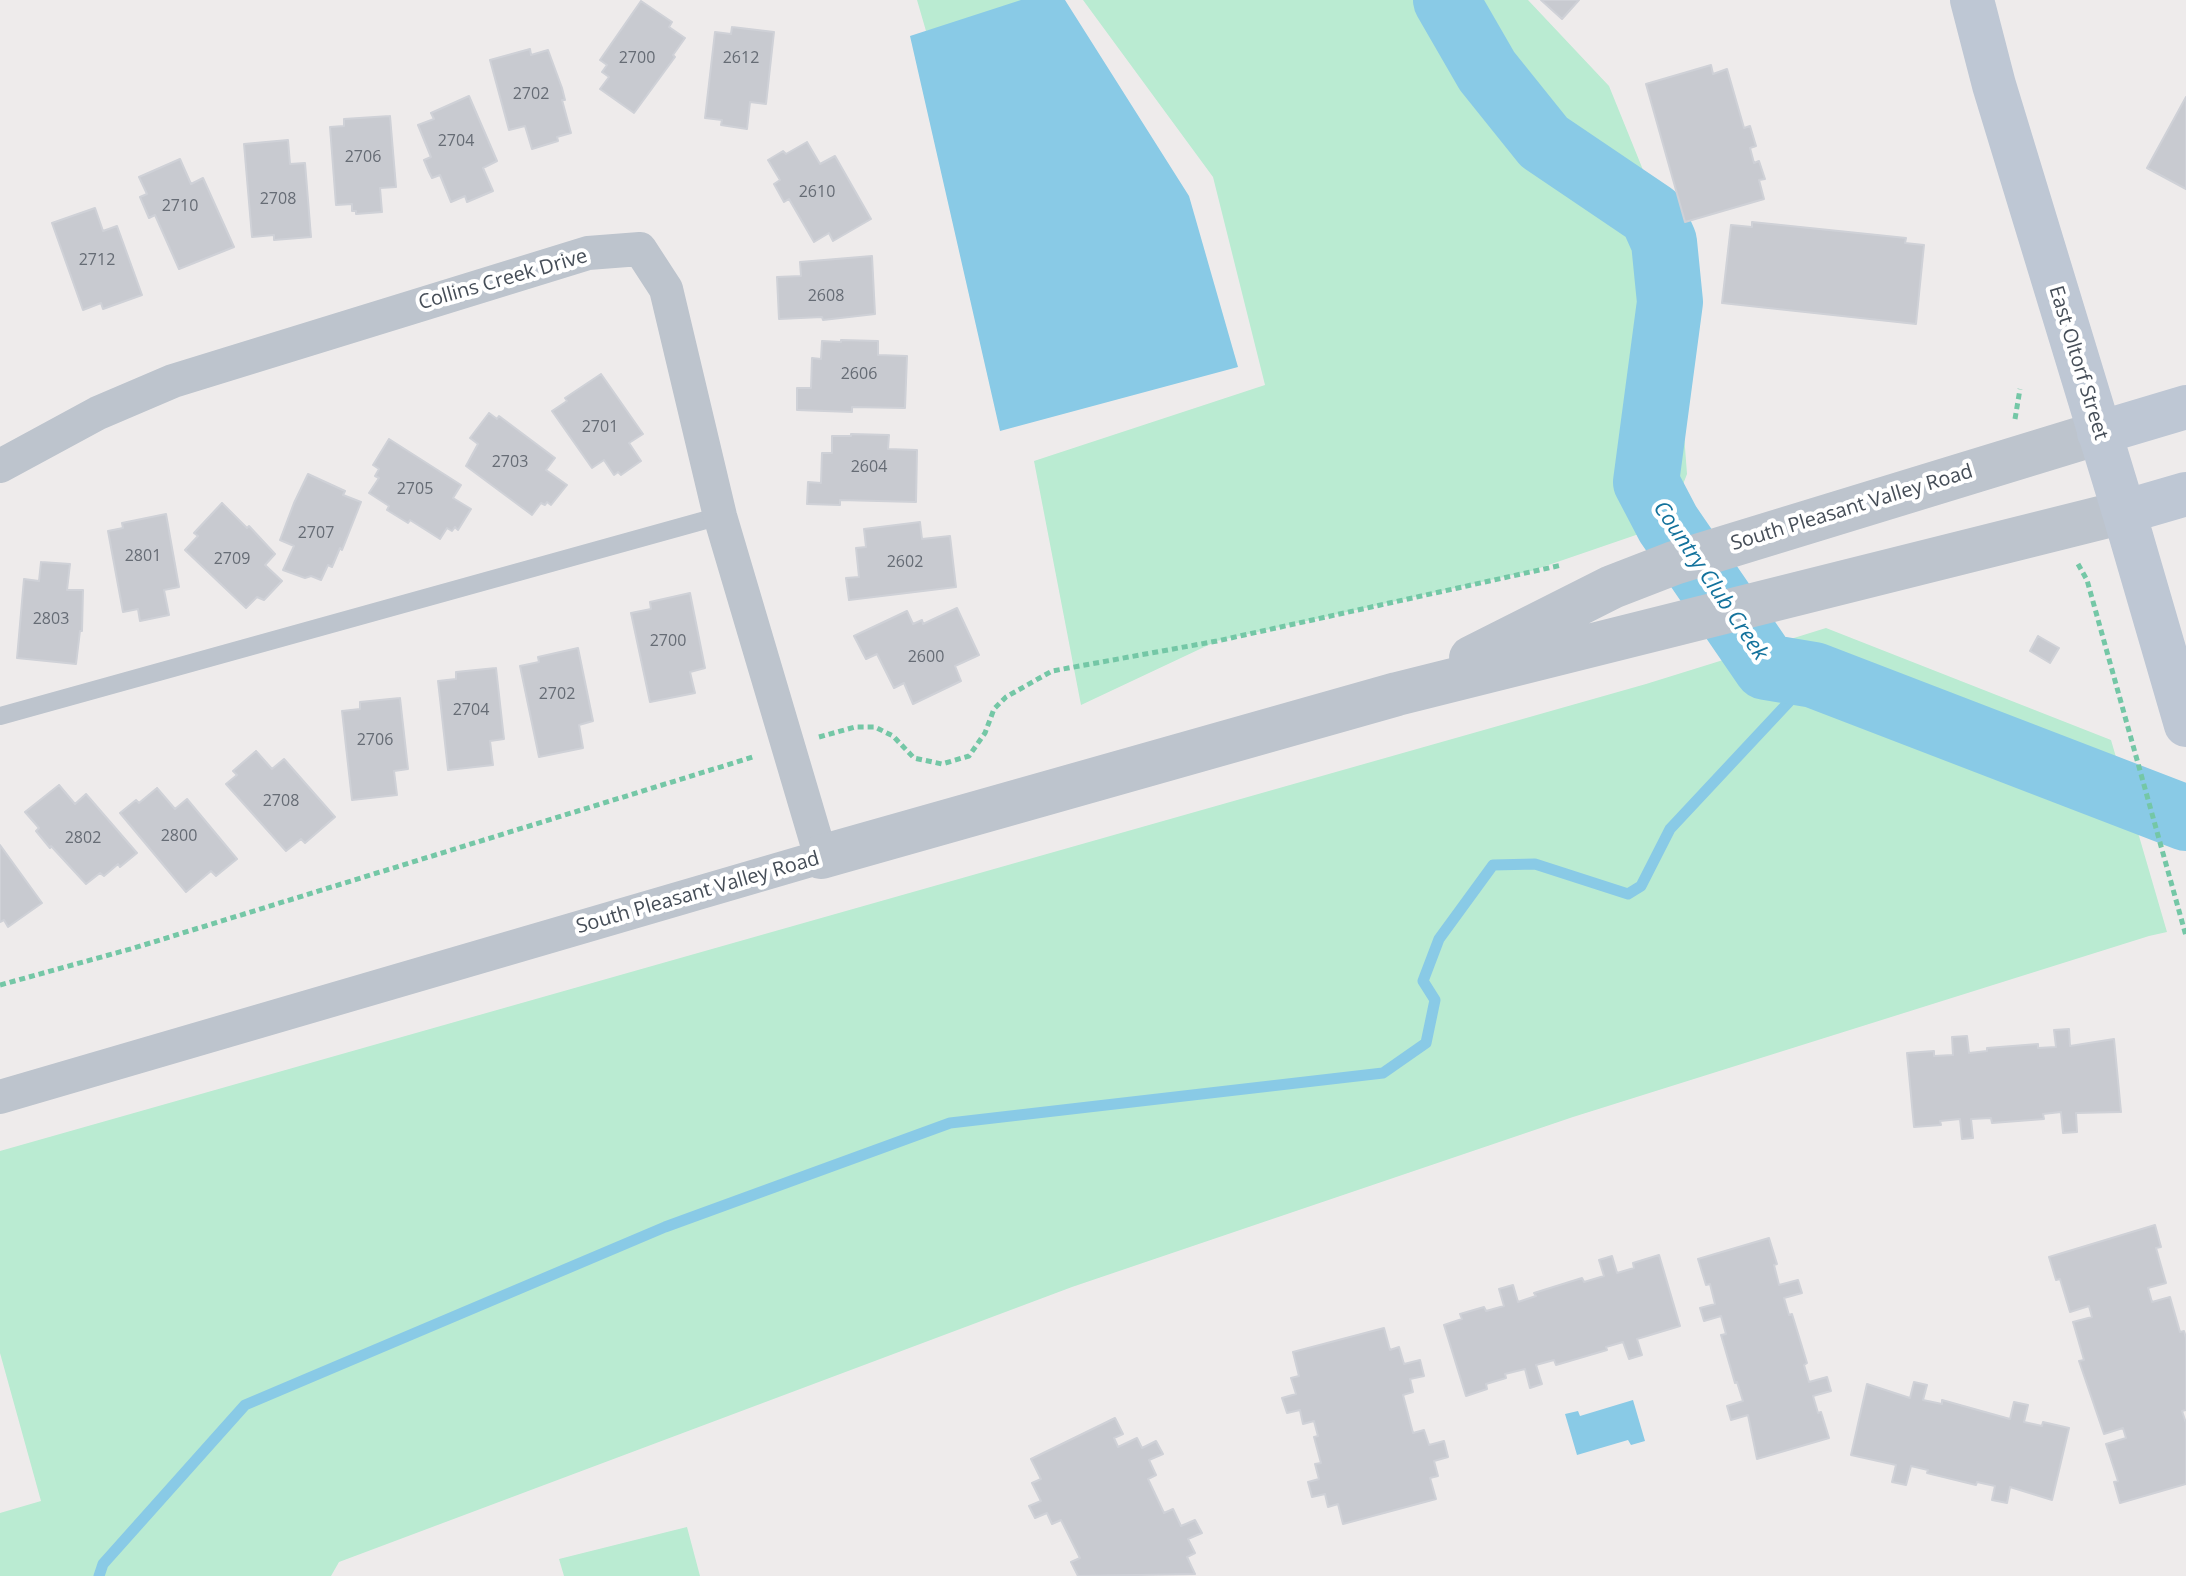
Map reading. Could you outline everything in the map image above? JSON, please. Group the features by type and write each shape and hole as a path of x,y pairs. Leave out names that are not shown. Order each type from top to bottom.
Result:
{"main road":[{"name":"East Oltorf Street","path":"1972,0 1994,85 2186,725"},
{"name":"South Pleasant Valley Road","path":"2099,433 2186,407"},
{"name":"South Pleasant Valley Road","path":"2124,512 2186,494"}],"street":[{"name":"Collins Creek Drive","path":"0,466 98,413 173,381 588,253 640,249 666,289 720,516 821,857"},
{"name":"South Pleasant Valley Road","path":"1397,694 1612,587 1674,563 2099,433"},
{"name":"South Pleasant Valley Road","path":"0,1097 821,857 1397,694 2124,512"}],"lane":[{"path":"0,716 720,516"}],"path":[{"path":"2075,558 2087,580 2186,936"},
{"path":"819,737 855,727 875,727 893,736 914,758 942,764 969,756 985,733 994,709 1006,697 1052,671 1217,641 1573,562"},
{"path":"0,985 134,948 759,756"}],"green space":[{"path":"917,0 1044,0 926,31"},
{"path":"1083,0 1528,0 1609,86 1669,234 1687,474 1668,524 1531,571 1217,641 1081,705 1034,461 1265,385 1213,177"},
{"path":"1826,628 2111,740 2167,932 1573,1117 1072,1287 339,1562 331,1576 0,1576 0,1513 41,1501 0,1353 0,1151 1646,684"},
{"path":"687,1527 700,1576 564,1576 559,1559"}],"water":[{"path":"1021,0 1065,0 1189,196 1238,367 1000,431 910,36"},
{"path":"1633,1400 1645,1441 1631,1445 1628,1440 1577,1455 1565,1414 1578,1411 1580,1416"}],"building":[{"path":"1541,0 1579,0 1562,19"},
{"path":"641,1 672,22 669,27 685,38 673,55 675,57 634,113 600,89 609,77 602,72 607,65 600,60"},
{"path":"732,27 774,32 766,104 750,102 747,129 721,125 722,120 705,118 715,32 731,34"},
{"path":"530,49 531,55 548,50 562,88 571,133 557,137 558,141 532,149 525,126 509,130 490,60"},
{"path":"1711,65 1713,74 1727,69 1744,128 1750,126 1756,146 1750,148 1754,163 1759,161 1765,179 1759,180 1764,199 1685,222 1646,84"},
{"path":"469,96 497,161 483,168 493,191 467,202 465,196 451,202 440,175 432,178 429,172 424,160 431,157 418,125 434,119 431,113"},
{"path":"2186,97 2186,189 2147,168"},
{"path":"390,116 396,187 380,188 382,212 356,214 352,211 352,204 336,205 330,127 344,126 344,119"},
{"path":"288,140 290,164 305,163 311,237 274,240 274,235 252,237 244,144"},
{"path":"807,142 820,164 835,156 871,219 833,241 829,233 814,242 789,199 784,202 774,184 780,180 768,160"},
{"path":"180,159 191,184 203,178 234,247 179,269 155,215 149,218 140,197 147,194 139,177"},
{"path":"95,208 103,231 117,226 142,295 103,309 101,303 83,310 52,223"},
{"path":"1752,222 1906,238 1905,243 1924,245 1916,324 1722,303 1731,225 1752,227"},
{"path":"872,256 875,314 823,320 822,317 779,319 777,277 801,276 800,262"},
{"path":"822,341 878,341 878,355 907,356 905,408 852,407 852,412 797,410 797,388 811,388 812,358 821,359"},
{"path":"601,374 643,434 629,443 641,461 621,475 618,472 614,475 604,460 592,468 552,411 567,401 565,398"},
{"path":"489,413 497,419 499,416 555,458 546,470 567,485 551,505 541,503 532,515 466,466 478,444 470,438"},
{"path":"889,435 888,449 917,450 916,502 840,500 840,505 807,504 808,482 821,483 822,453 832,453 832,436"},
{"path":"389,439 461,485 453,498 471,509 458,530 455,527 452,531 447,528 440,539 387,510 389,506 369,493 379,478 375,476 379,469 373,465"},
{"path":"308,474 361,502 342,550 340,548 332,567 328,565 321,580 283,570 294,546 280,540"},
{"path":"222,503 275,554 265,565 282,581 264,600 257,597 246,608 185,550 198,536 194,533"},
{"path":"166,514 179,587 164,590 169,615 140,621 138,609 123,612 108,531 123,528 122,523"},
{"path":"920,522 922,539 950,536 956,587 849,600 846,578 859,577 856,548 866,547 864,529"},
{"path":"41,562 70,564 67,590 83,590 82,631 76,664 17,658 24,579 39,581"},
{"path":"690,593 705,668 690,672 695,693 650,702 631,613 651,609 650,602"},
{"path":"957,608 979,655 955,666 961,681 913,704 904,683 894,688 877,654 866,659 854,636 907,611 913,624 922,620 923,624"},
{"path":"2038,636 2059,648 2050,663 2030,651"},
{"path":"578,648 593,721 579,725 583,748 539,757 520,666 539,662 538,657"},
{"path":"496,668 504,739 490,741 493,765 448,770 438,681 456,679 456,672"},
{"path":"400,698 408,769 394,771 397,795 352,800 342,711 360,709 360,702"},
{"path":"256,751 272,769 284,759 335,817 305,843 301,839 286,851 226,784 237,775 233,771"},
{"path":"59,785 75,804 86,794 137,853 120,867 118,864 104,876 100,873 86,884 50,848 25,812"},
{"path":"157,788 175,809 187,799 237,859 216,876 211,871 186,892 120,813"},
{"path":"0,845 42,903 8,927 4,920 0,922"},
{"path":"2069,1029 2070,1046 2114,1039 2121,1112 2076,1113 2077,1132 2063,1133 2061,1112 2043,1114 2044,1119 1992,1123 1991,1118 1971,1119 1973,1138 1962,1139 1960,1119 1940,1121 1941,1125 1914,1127 1907,1053 1934,1051 1934,1056 1953,1055 1952,1037 1967,1036 1969,1053 1987,1051 1987,1048 2038,1044 2038,1048 2056,1047 2054,1030"},
{"path":"2155,1225 2161,1247 2156,1248 2166,1283 2148,1288 2152,1302 2170,1297 2180,1332 2184,1331 2186,1338 2186,1410 2182,1411 2186,1423 2186,1484 2120,1503 2114,1482 2118,1481 2106,1444 2126,1438 2123,1428 2104,1434 2079,1361 2084,1360 2073,1322 2092,1317 2089,1306 2070,1312 2060,1279 2056,1280 2049,1257"},
{"path":"1769,1238 1777,1264 1774,1265 1779,1285 1798,1280 1802,1293 1784,1298 1807,1363 1804,1365 1809,1382 1827,1377 1831,1391 1813,1396 1829,1438 1757,1459 1748,1415 1731,1420 1727,1406 1743,1401 1721,1335 1726,1334 1721,1316 1704,1321 1700,1308 1715,1304 1698,1259"},
{"path":"1659,1255 1680,1326 1637,1339 1642,1355 1629,1359 1623,1342 1556,1365 1554,1360 1536,1365 1542,1384 1530,1388 1525,1369 1505,1374 1506,1378 1486,1384 1487,1389 1466,1396 1444,1325 1462,1319 1460,1314 1484,1307 1486,1311 1504,1306 1499,1289 1513,1285 1518,1302 1536,1296 1534,1293 1582,1278 1584,1282 1604,1276 1599,1260 1612,1256 1617,1273 1634,1268 1633,1263"},
{"path":"1384,1328 1390,1350 1399,1347 1404,1364 1420,1360 1424,1376 1410,1379 1413,1392 1403,1395 1413,1433 1424,1430 1429,1445 1444,1441 1448,1457 1434,1461 1438,1476 1430,1478 1436,1499 1343,1524 1338,1504 1328,1507 1325,1494 1312,1497 1308,1482 1319,1479 1315,1464 1321,1463 1314,1437 1318,1436 1314,1421 1303,1424 1300,1410 1287,1413 1282,1398 1296,1394 1291,1378 1299,1376 1293,1352"},
{"path":"1914,1382 1927,1385 1923,1400 1942,1404 1942,1400 2010,1419 2014,1402 2028,1405 2024,1422 2042,1426 2043,1422 2069,1428 2052,1500 2010,1487 2007,1503 1992,1500 1995,1486 1977,1482 1976,1485 1911,1466 1906,1485 1892,1482 1896,1465 1851,1455 1867,1384 1910,1398"},
{"path":"1115,1418 1123,1434 1114,1438 1118,1447 1137,1438 1142,1448 1156,1441 1163,1454 1149,1460 1156,1475 1148,1479 1164,1513 1173,1509 1181,1526 1195,1520 1202,1533 1188,1539 1195,1553 1187,1557 1195,1574 1078,1576 1071,1562 1080,1558 1061,1520 1052,1524 1047,1513 1035,1518 1029,1506 1041,1501 1032,1483 1041,1479 1031,1459"}],"waterway":[{"name":"Country Club Creek","path":"1446,0 1487,71 1544,142 1652,215 1664,242 1670,302 1646,482 1668,524 1766,667 1814,675 2186,818"},
{"path":"99,1576 103,1564 245,1405 665,1227 950,1123 1383,1073 1426,1043 1435,1000 1423,981 1439,939 1493,865 1535,864 1628,894 1641,886 1670,829 1814,675"}]}
